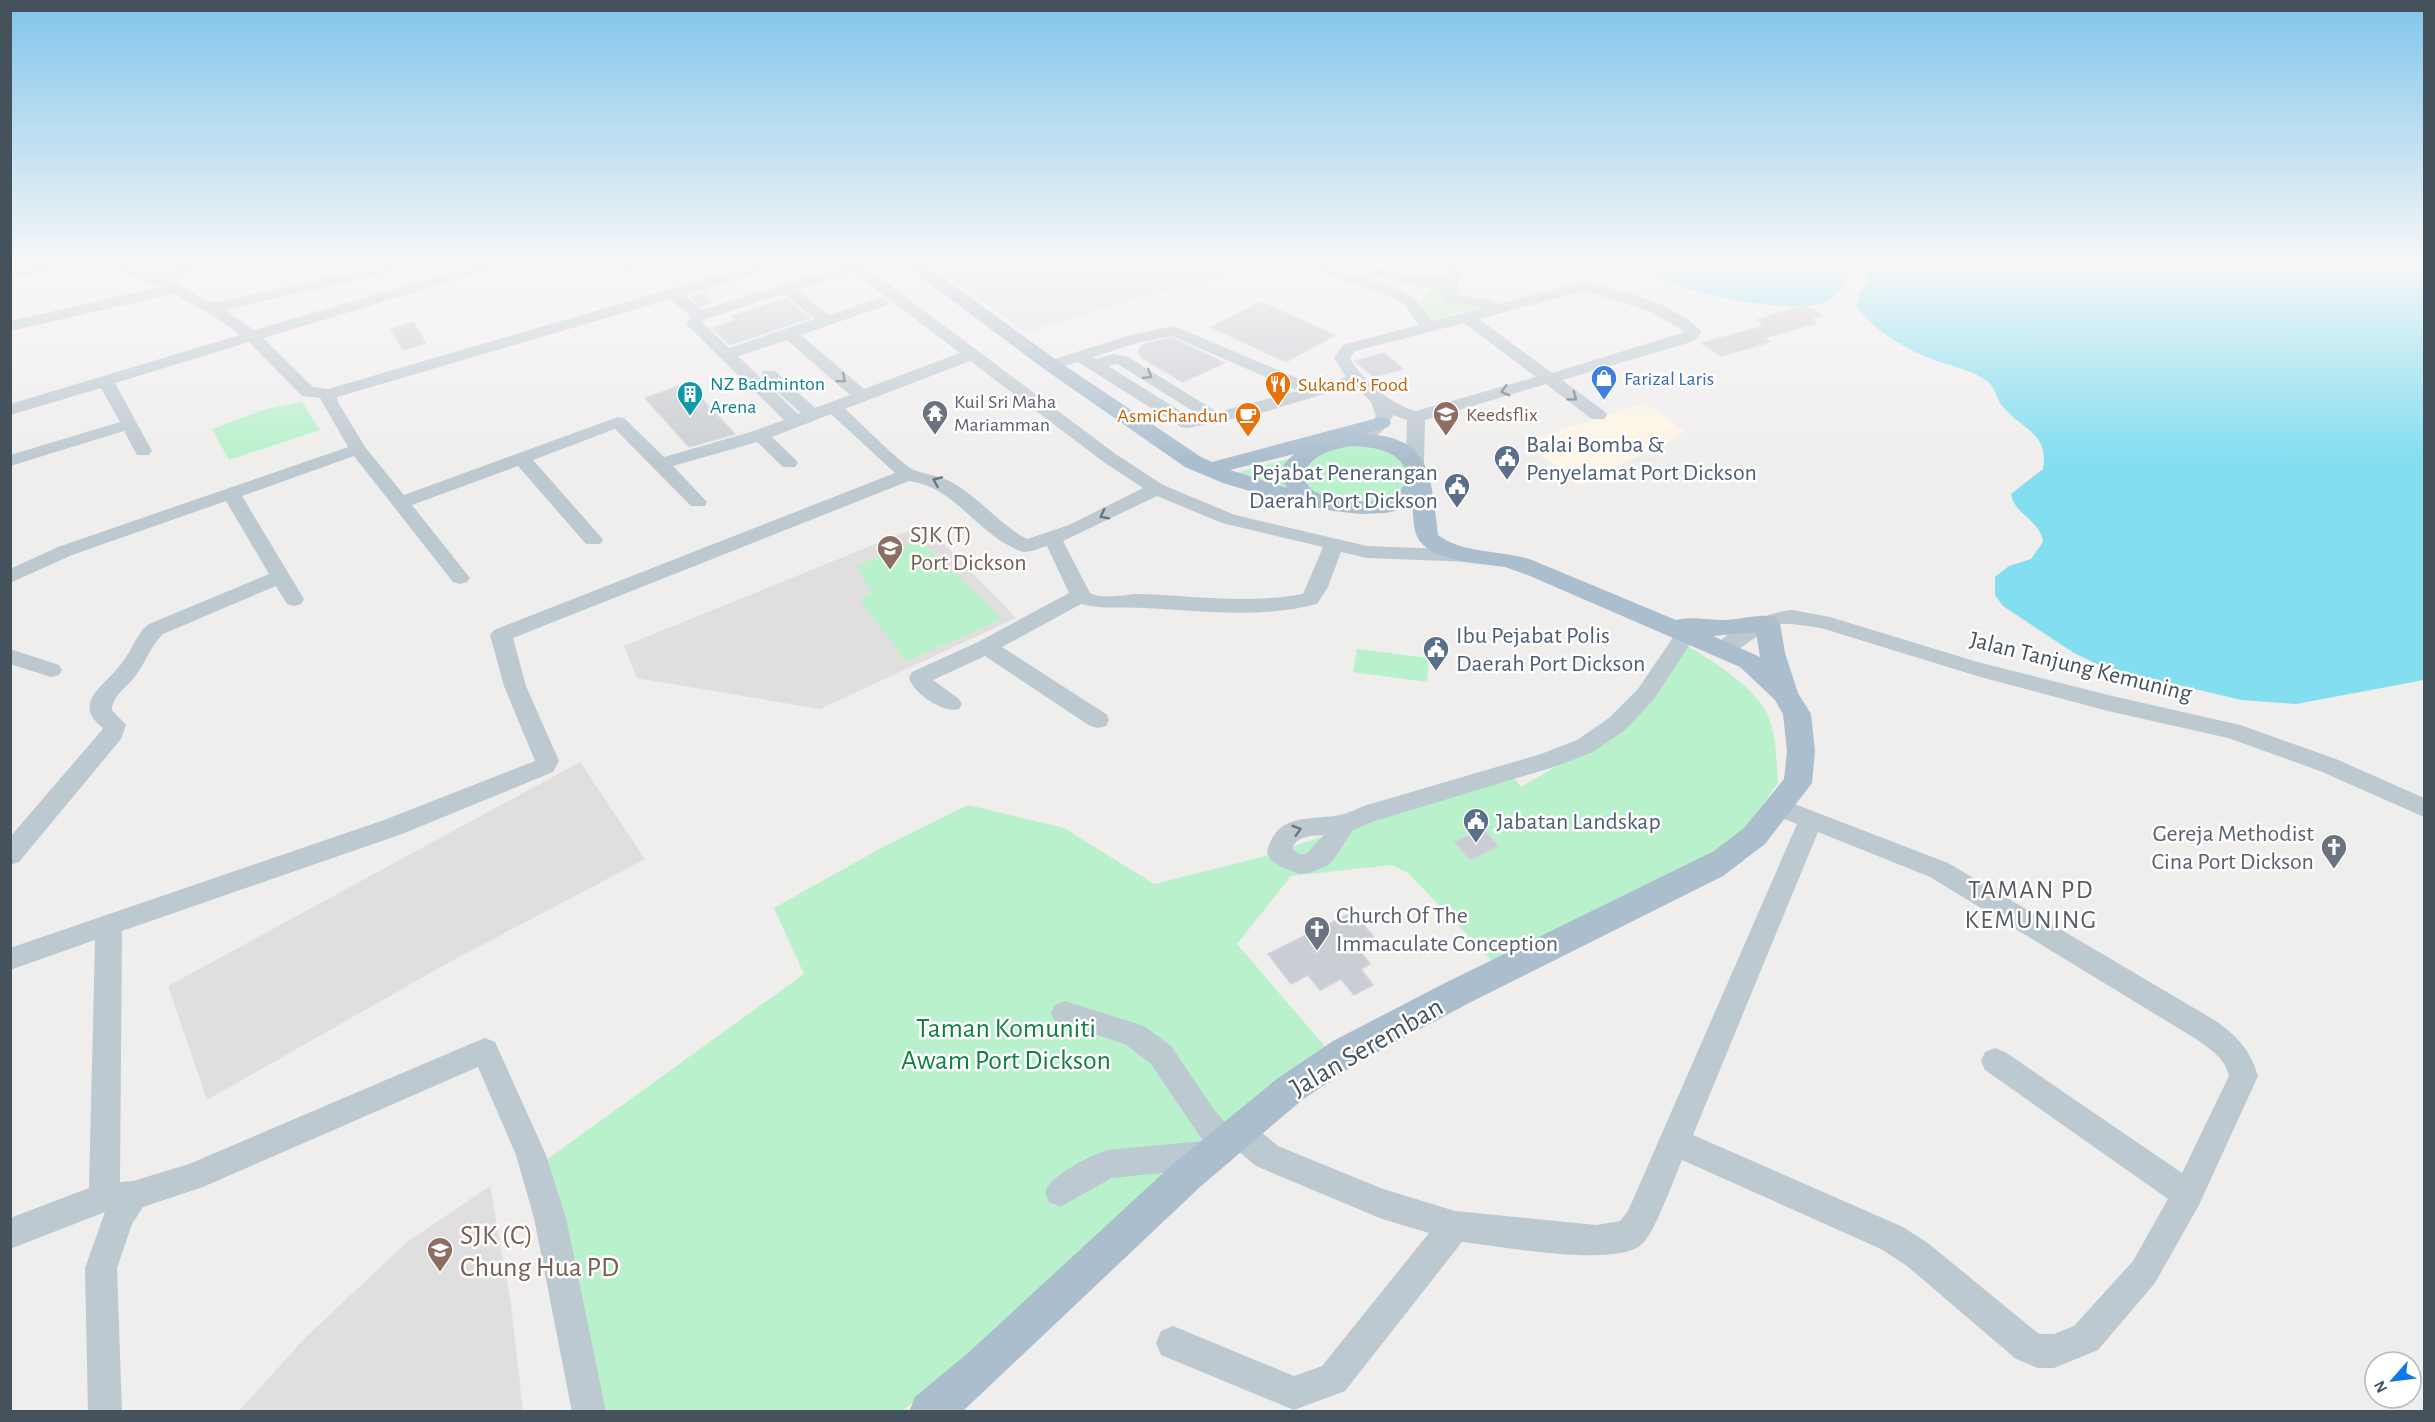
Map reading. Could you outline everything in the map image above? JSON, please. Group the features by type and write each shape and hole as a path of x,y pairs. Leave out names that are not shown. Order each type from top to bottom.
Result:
{"main road":[{"name":"Jalan Seremban","path":"930,1412 1225,1143 1290,1089 1345,1052 1495,974 1712,868 1738,852 1752,839 1798,783 1801,751 1797,714 1785,694 1749,661 1677,628 1539,571 1510,561 1449,551 1414,517 1402,512 1320,502 1284,494 1252,485 1193,462 1002,328"},
{"path":"1221,465 1381,423"},
{"path":"1193,462 1221,465 1251,464 1347,440 1363,440 1390,445 1408,455 1417,470 1426,531"},
{"path":"1308,498 1299,490 1292,475 1298,461 1313,448"},
{"path":"1371,508 1394,504 1409,495 1417,470"},
{"path":"1677,628 1725,628 1767,623 1772,653 1785,694"},
{"name":"Jalan Seremban","path":"1723,650 1774,702 1782,723 1786,750 1783,799"}],"street":[{"path":"242,328 254,337 308,392 328,394 553,328"},
{"path":"10,410 279,328"},
{"path":"701,328 812,414"},
{"path":"733,352 804,328"},
{"path":"923,328 966,356"},
{"path":"930,328 1156,489 1229,519 1367,552 1480,556"},
{"path":"1428,328 1349,348 1342,358 1357,379 1377,398 1400,412 1416,417 1687,338 1694,333 1690,328"},
{"path":"1482,328 1598,415"},
{"path":"1052,364 1137,338 1174,331 1276,377 1314,391"},
{"path":"789,333 863,397"},
{"path":"733,352 795,421"},
{"path":"661,464 760,435 966,356"},
{"path":"1080,356 1187,423 1255,409 1357,379"},
{"path":"1095,365 1113,359 1122,360 1214,417"},
{"path":"105,381 143,451"},
{"path":"328,394 329,402 358,449 460,578"},
{"path":"1347,440 1371,432 1381,423 1385,417 1377,398"},
{"path":"833,407 907,476"},
{"path":"1416,417 1417,470"},
{"path":"401,503 618,422 698,502"},
{"path":"10,461 130,424"},
{"path":"760,435 789,464"},
{"path":"10,577 65,551 358,449"},
{"path":"521,458 593,540"},
{"path":"10,959 109,927 393,827 545,766 547,760 515,686 501,635 907,476 934,479 946,485 1014,541 1025,546 1052,538 1156,489"},
{"path":"231,493 294,599"},
{"path":"1334,545 1409,546 1422,543 1426,531"},
{"path":"1052,538 1080,596 1088,602 1144,601 1235,608 1290,604 1310,599 1334,545"},
{"path":"10,855 113,732 115,725 102,714 100,707 103,698 128,670 148,635 156,629 281,577"},
{"path":"951,704 921,682 920,677 986,647 1080,596"},
{"name":"Jalan Tanjung Kemuning","path":"1723,650 1777,618 1792,617 1823,622 1977,669 2108,703 2232,731 2328,765 2424,808"},
{"path":"1344,823 1367,814 1549,760 1585,746 1617,724 1646,694 1677,628"},
{"path":"986,647 1098,720"},
{"path":"10,656 51,670"},
{"path":"1675,1142 1892,1238 1918,1255 2028,1347 2054,1351 2086,1338 2144,1272 2188,1195 2244,1076 2236,1053 2206,1029 1939,870 1811,819 1783,799"},
{"path":"1060,1192 1107,1164 1225,1143 1267,1156 1382,1204 1455,1226 1596,1241 1629,1236 1639,1222 1675,1142 1811,819"},
{"path":"105,1412 101,1268 119,1216 109,927"},
{"path":"1065,1013 1134,1035 1161,1055 1205,1121 1225,1143"},
{"path":"10,1234 119,1197 192,1177 485,1051 531,1155 550,1218 589,1412"},
{"path":"1995,1061 2188,1195"},
{"path":"1173,1343 1294,1393 1314,1388 1333,1379 1455,1226"}],"shaded area":[{"path":"1021,328 1038,328 1026,332"},
{"path":"1645,403 1684,430 1679,436 1579,485 1524,442"},
{"name":"SJK (T) Port Dickson","path":"925,524 1016,618 820,709 637,678 624,646"},
{"path":"580,762 645,859 444,965 207,1100 168,986"},
{"name":"SJK (C) Chung Hua PD","path":"490,1186 511,1304 523,1411 239,1411 305,1338 407,1242"}],"green space":[{"path":"302,402 320,430 229,460 212,429 266,409"},
{"path":"1369,444 1399,456 1408,472 1407,486 1399,495 1382,503 1314,493 1301,481 1306,463 1318,452 1344,445"},
{"path":"1292,458 1283,480 1288,489 1236,473"},
{"path":"919,540 1003,619 906,661 860,601 871,592 857,566"},
{"name":"Taman Komuniti Awam Port Dickson","path":"1686,645 1731,675 1761,704 1773,730 1778,783 1738,835 1697,865 1497,966 1408,873 1391,865 1291,876 1237,944 1328,1050 960,1365 902,1411 604,1411 542,1163 804,974 774,908 881,848 968,805 1064,828 1154,884 1258,858 1511,774 1521,787 1610,735"},
{"path":"1357,649 1429,658 1427,682 1353,672"}],"water":[{"path":"1878,328 2424,328 2424,680 2296,704 2241,700 2103,667 2074,653 2003,606 1995,595 1995,577 2009,566 2031,559 2043,542 2038,528 2017,507 2011,494 2043,469 2044,457 2038,440 2001,405 1987,381 1970,372 1928,358 1894,341"}],"building":[{"path":"417,328 426,343 403,350 391,329"},
{"path":"712,328 779,328 730,345"},
{"path":"1214,328 1320,328 1335,335 1286,362"},
{"path":"1755,328 1797,328 1764,338 1770,342 1721,356 1701,343"},
{"path":"1172,338 1224,363 1183,382 1142,358 1138,352 1141,346 1148,343"},
{"path":"1384,353 1403,369 1374,377 1355,361"},
{"name":"NZ Badminton Arena","path":"687,383 735,434 689,447 645,398"},
{"name":"Jabatan Landskap","path":"1484,829 1498,846 1470,860 1454,842"},
{"name":"Church Of The Immaculate Conception","path":"1353,912 1377,941 1359,950 1370,964 1361,969 1373,985 1354,995 1341,979 1320,990 1308,975 1291,984 1268,954"}],"place":[{"name":"Farizal Laris","path":"1604,401"},
{"name":"Sukand's Food","path":"1278,407"},
{"name":"NZ Badminton Arena","path":"690,417"},
{"name":"Kuil Sri Maha Mariamman","path":"935,436"},
{"name":"Keedsflix","path":"1446,437"},
{"name":"AsmiChandun","path":"1248,438"},
{"name":"Balai Bomba & Penyelamat Port Dickson","path":"1507,481"},
{"name":"Pejabat Penerangan Daerah Port Dickson","path":"1457,509"},
{"name":"SJK (T) Port Dickson","path":"890,571"},
{"name":"Ibu Pejabat Polis Daerah Port Dickson","path":"1436,672"},
{"name":"Jabatan Landskap","path":"1476,844"},
{"name":"Gereja Methodist Cina Port Dickson","path":"2334,870"},
{"name":"Church Of The Immaculate Conception","path":"1317,952"},
{"name":"SJK (C) Chung Hua PD","path":"440,1273"}],"district":[{"name":"TAMAN PD KEMUNING","path":"2031,904"}]}
